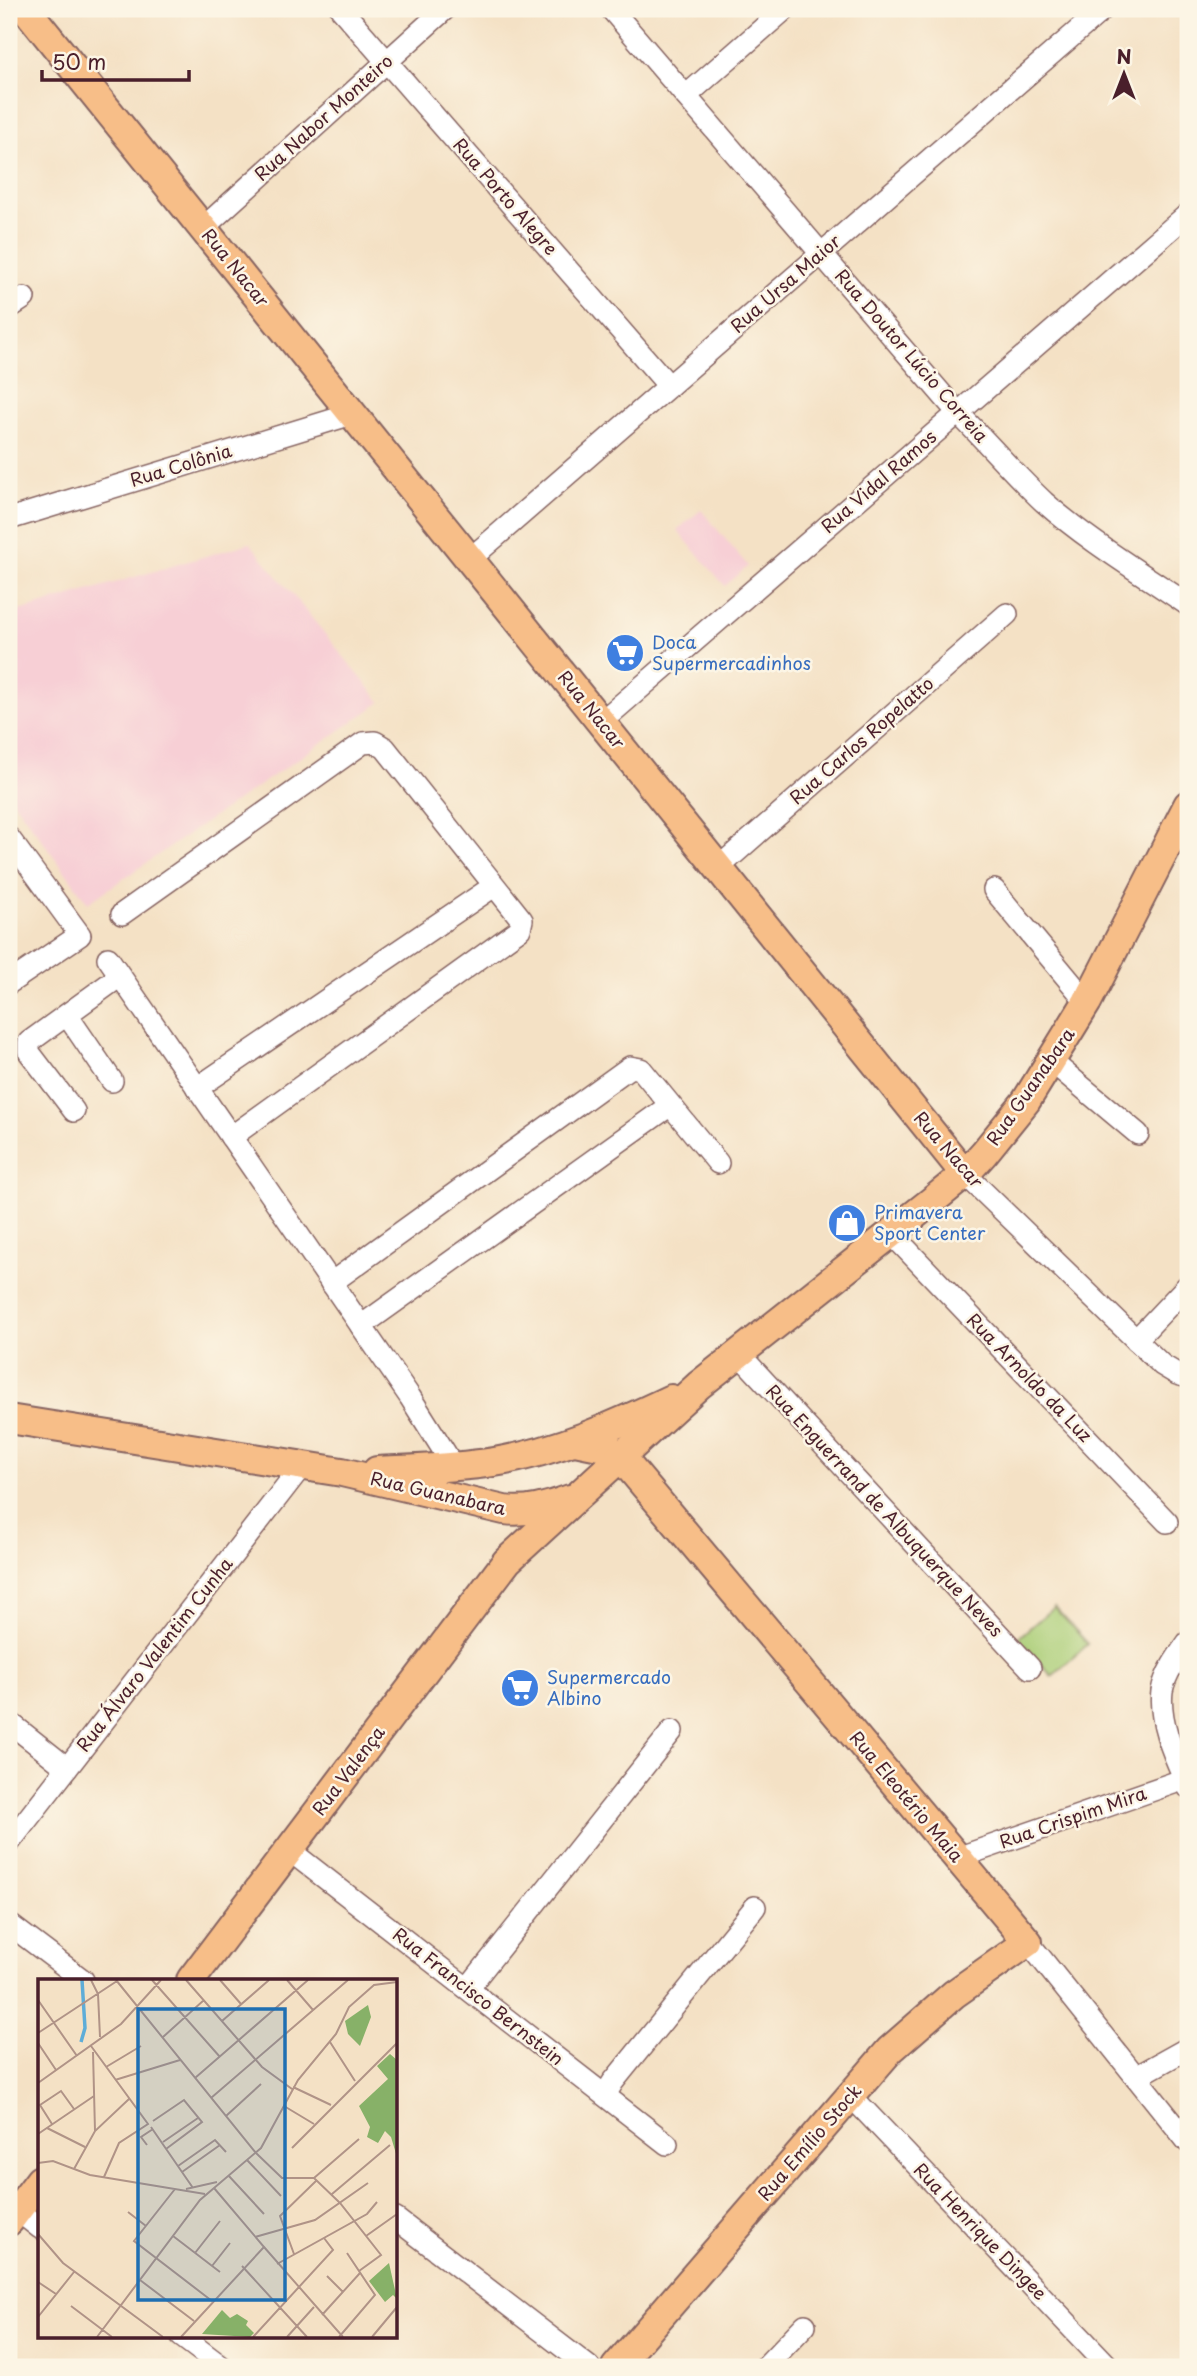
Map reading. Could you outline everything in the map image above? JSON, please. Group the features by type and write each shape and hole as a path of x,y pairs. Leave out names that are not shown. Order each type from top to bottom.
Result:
{"main road":[{"name":"Rua Nacar","path":"26,9 965,1174"},
{"name":"Rua Guanabara","path":"9,1419 342,1472 503,1510 544,1508 583,1489 699,1385 965,1174 1003,1131 1087,1002 1188,805"},
{"name":"Rua Guanabara","path":"342,1472 454,1467 498,1461 575,1441 699,1385"},
{"path":"575,1441 609,1448 620,1456"},
{"path":"575,1441 589,1453 594,1462 583,1489"},
{"name":"Rua Eleotério Maia","path":"620,1456 1028,1942"},
{"path":"498,1461 490,1475 489,1490 493,1500 503,1510 508,1538 507,1561"},
{"path":"454,1467 503,1510"},
{"name":"Rua Valença","path":"192,1979 507,1561 583,1489"},
{"name":"Rua Emílio Stock","path":"620,2366 890,2050 922,2020 1028,1942"},
{"path":"13,2216 38,2183"}],"street":[{"name":"Rua Porto Alegre","path":"341,9 669,386"},
{"name":"Rua Nabor Monteiro","path":"203,228 444,9"},
{"name":"Rua Doutor Lúcio Correia","path":"611,9 958,413 1043,501 1076,528 1188,605"},
{"path":"686,96 785,9"},
{"name":"Rua Ursa Maior","path":"470,559 1103,9"},
{"name":"Rua Vidal Ramos","path":"601,722 1188,214"},
{"name":"Rua Colônia","path":"9,519 352,414"},
{"name":"Rua Carlos Ropelatto","path":"718,868 1006,614"},
{"path":"122,914 363,743 375,742 385,748 522,920 520,929 231,1137"},
{"path":"9,838 80,935 9,983"},
{"path":"198,1088 494,886"},
{"path":"994,890 1087,1002"},
{"path":"108,958 361,1326 454,1467"},
{"path":"74,1111 29,1052 29,1042 120,976"},
{"path":"67,1015 113,1082"},
{"path":"1051,1061 1138,1134"},
{"path":"331,1283 630,1066 641,1069 718,1163"},
{"path":"361,1326 669,1106"},
{"name":"Rua Nacar","path":"965,1174 1162,1365 1188,1377"},
{"name":"Rua Arnoldo da Luz","path":"892,1234 1167,1522"},
{"path":"1136,1340 1188,1285"},
{"name":"Rua Enguerrand de Albuquerque Neves","path":"739,1354 1030,1668"},
{"name":"Rua Álvaro Valentim Cunha","path":"9,1843 301,1467"},
{"path":"1187,1782 1162,1710 1162,1689 1188,1642"},
{"path":"9,1722 67,1768"},
{"path":"468,1988 672,1731"},
{"name":"Rua Crispim Mira","path":"957,1858 1187,1782"},
{"name":"Rua Francisco Bernstein","path":"289,1850 667,2144"},
{"path":"605,2095 755,1907"},
{"path":"9,1924 82,1979"},
{"name":"Rua Eleotério Maia","path":"1028,1942 1188,2142"},
{"path":"1136,2077 1188,2048"},
{"name":"Rua Henrique Dingee","path":"851,2096 1109,2367"},
{"path":"13,2216 38,2227"},
{"path":"397,2220 589,2367"},
{"path":"765,2367 804,2325"},
{"path":"184,2338 222,2367"}],"shaded area":[{"path":"701,510 748,566 725,586 677,530"},
{"path":"250,543 381,702 88,903 9,795 9,614"}],"green space":[{"path":"1054,1607 1088,1644 1052,1676 1018,1638"}],"place":[{"name":"Doca Supermercadinhos","path":"625,653"},
{"name":"Primavera Sport Center","path":"847,1223"},
{"name":"Supermercado Albino","path":"520,1688"}]}
